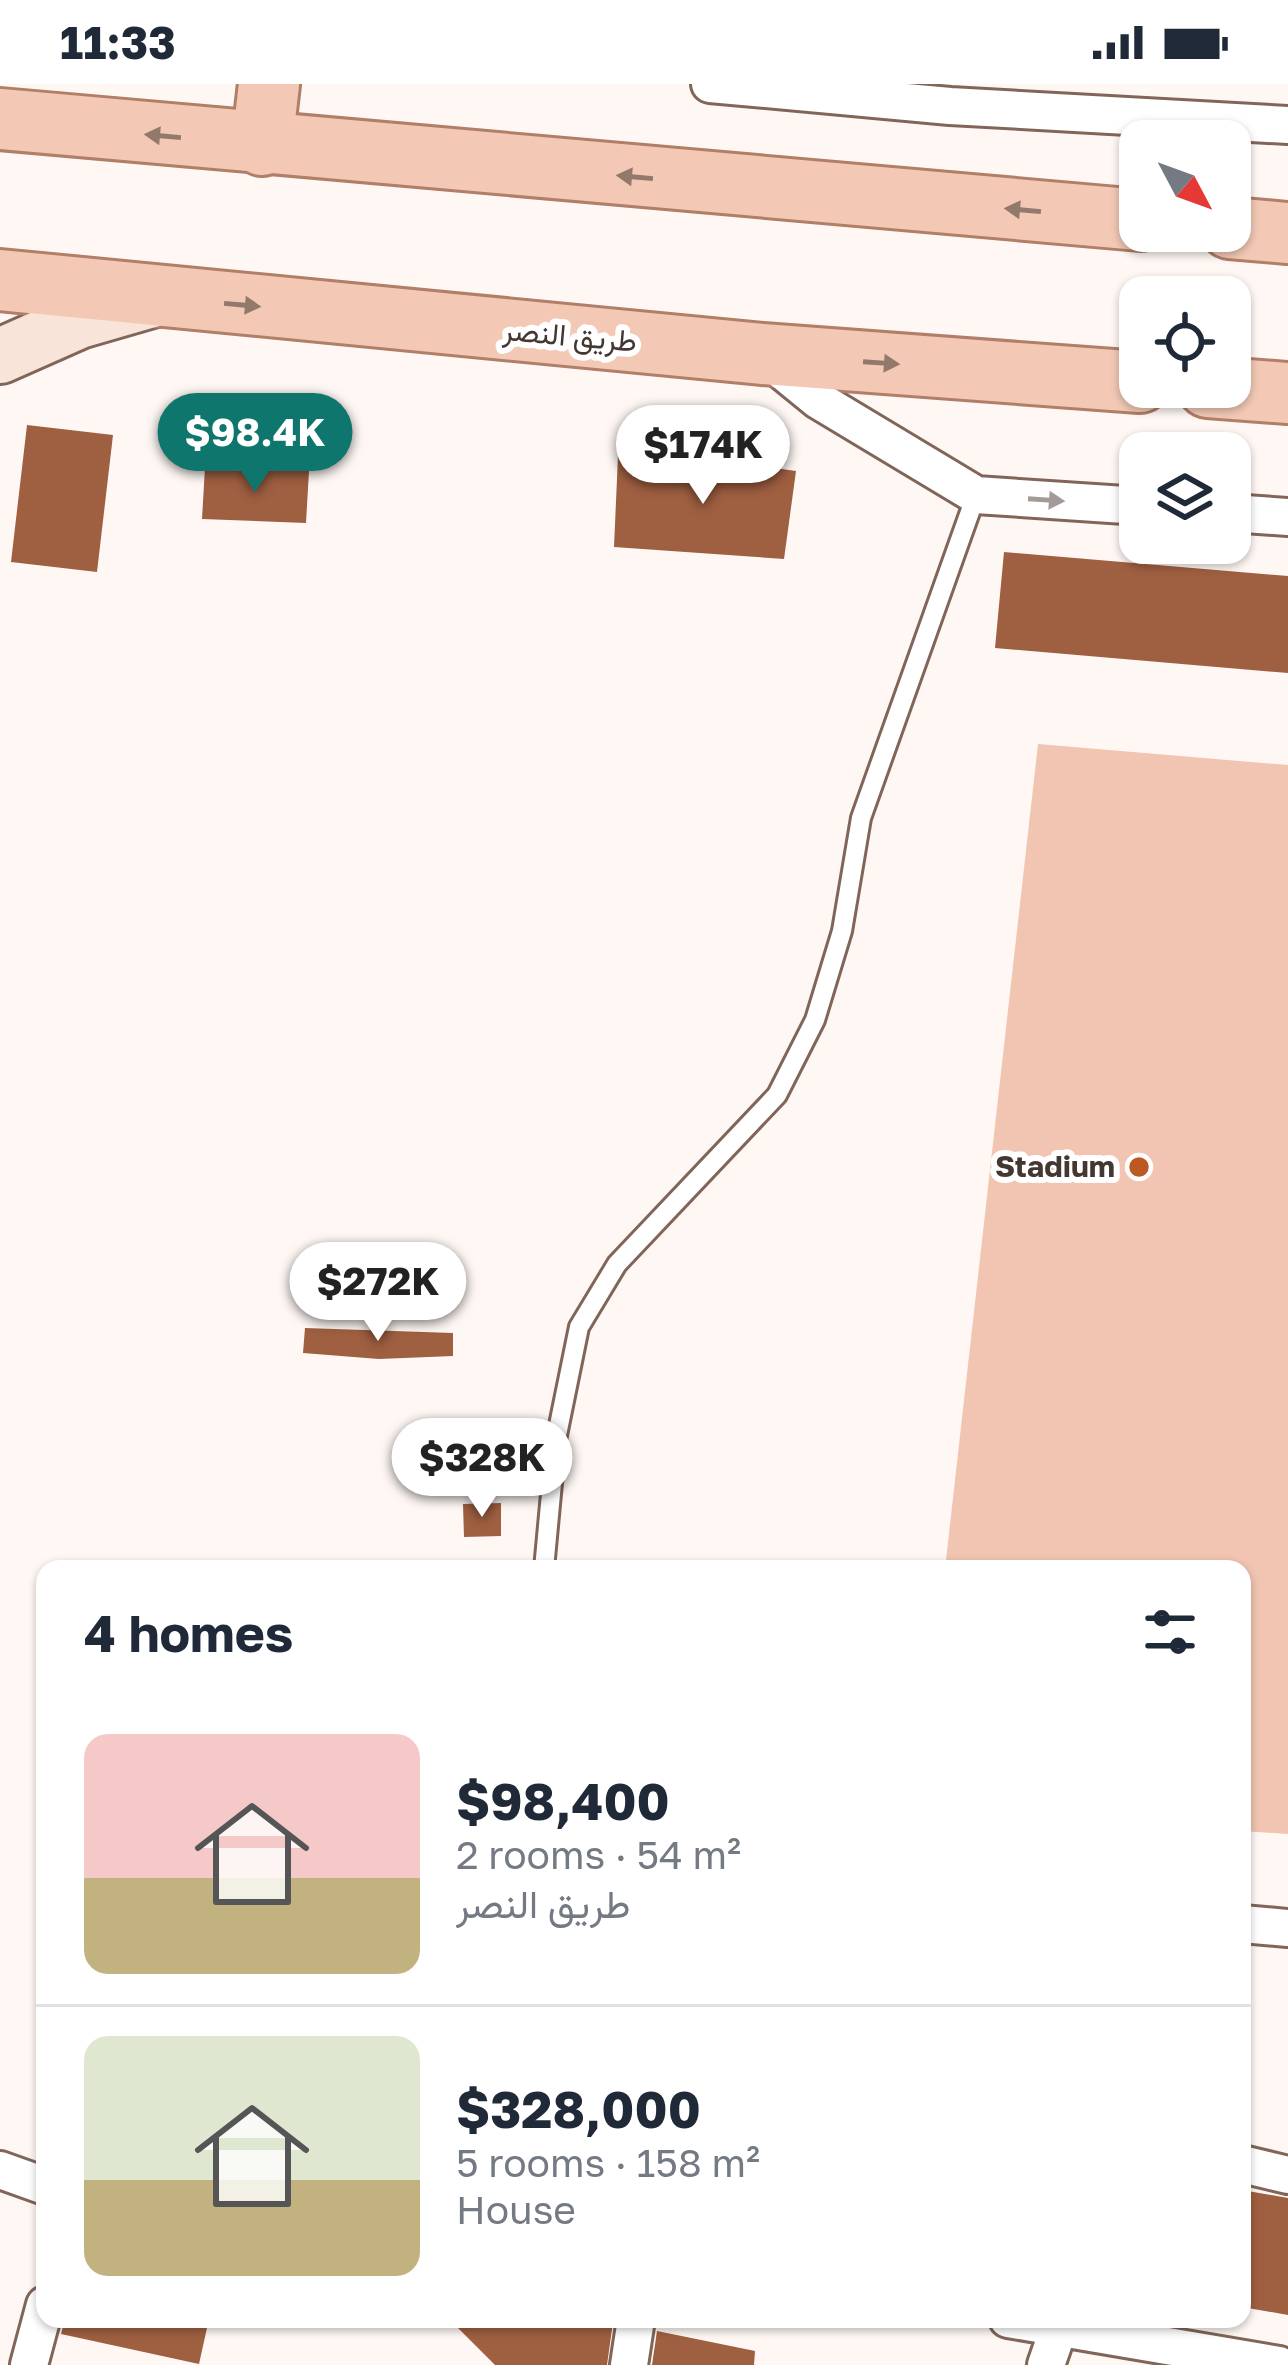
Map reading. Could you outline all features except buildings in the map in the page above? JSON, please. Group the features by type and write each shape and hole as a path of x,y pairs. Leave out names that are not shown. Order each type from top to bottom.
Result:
{"main road":[{"path":"262,145 269,84"},
{"path":"0,119 1119,218"},
{"path":"1251,230 1288,233"},
{"name":"طريق النصر","path":"0,280 761,354 1119,380"},
{"path":"0,356 79,321 160,298"},
{"path":"1251,390 1288,393"}],"street":[{"path":"732,85 1185,101 1288,125"},
{"path":"761,354 818,400 976,495 1119,505"},
{"path":"1251,514 1288,517"},
{"path":"1251,1925 1288,1928"},
{"path":"1251,2166 1288,2174"},
{"path":"0,2170 36,2183"},
{"path":"33,2364 40,2328"},
{"path":"629,2365 635,2328"},
{"path":"1046,2365 1059,2328"},
{"path":"1087,2328 1279,2365"}],"lane":[{"path":"545,1560 556,1440 579,1327 617,1264 777,1095 815,1019 842,931 860,818 976,495"}],"shaded area":[{"name":"Stadium","path":"1038,744 1288,765 1288,1834 1251,1832 1251,1560 946,1560"}],"place":[{"name":"Stadium","path":"1139,1167"}]}
